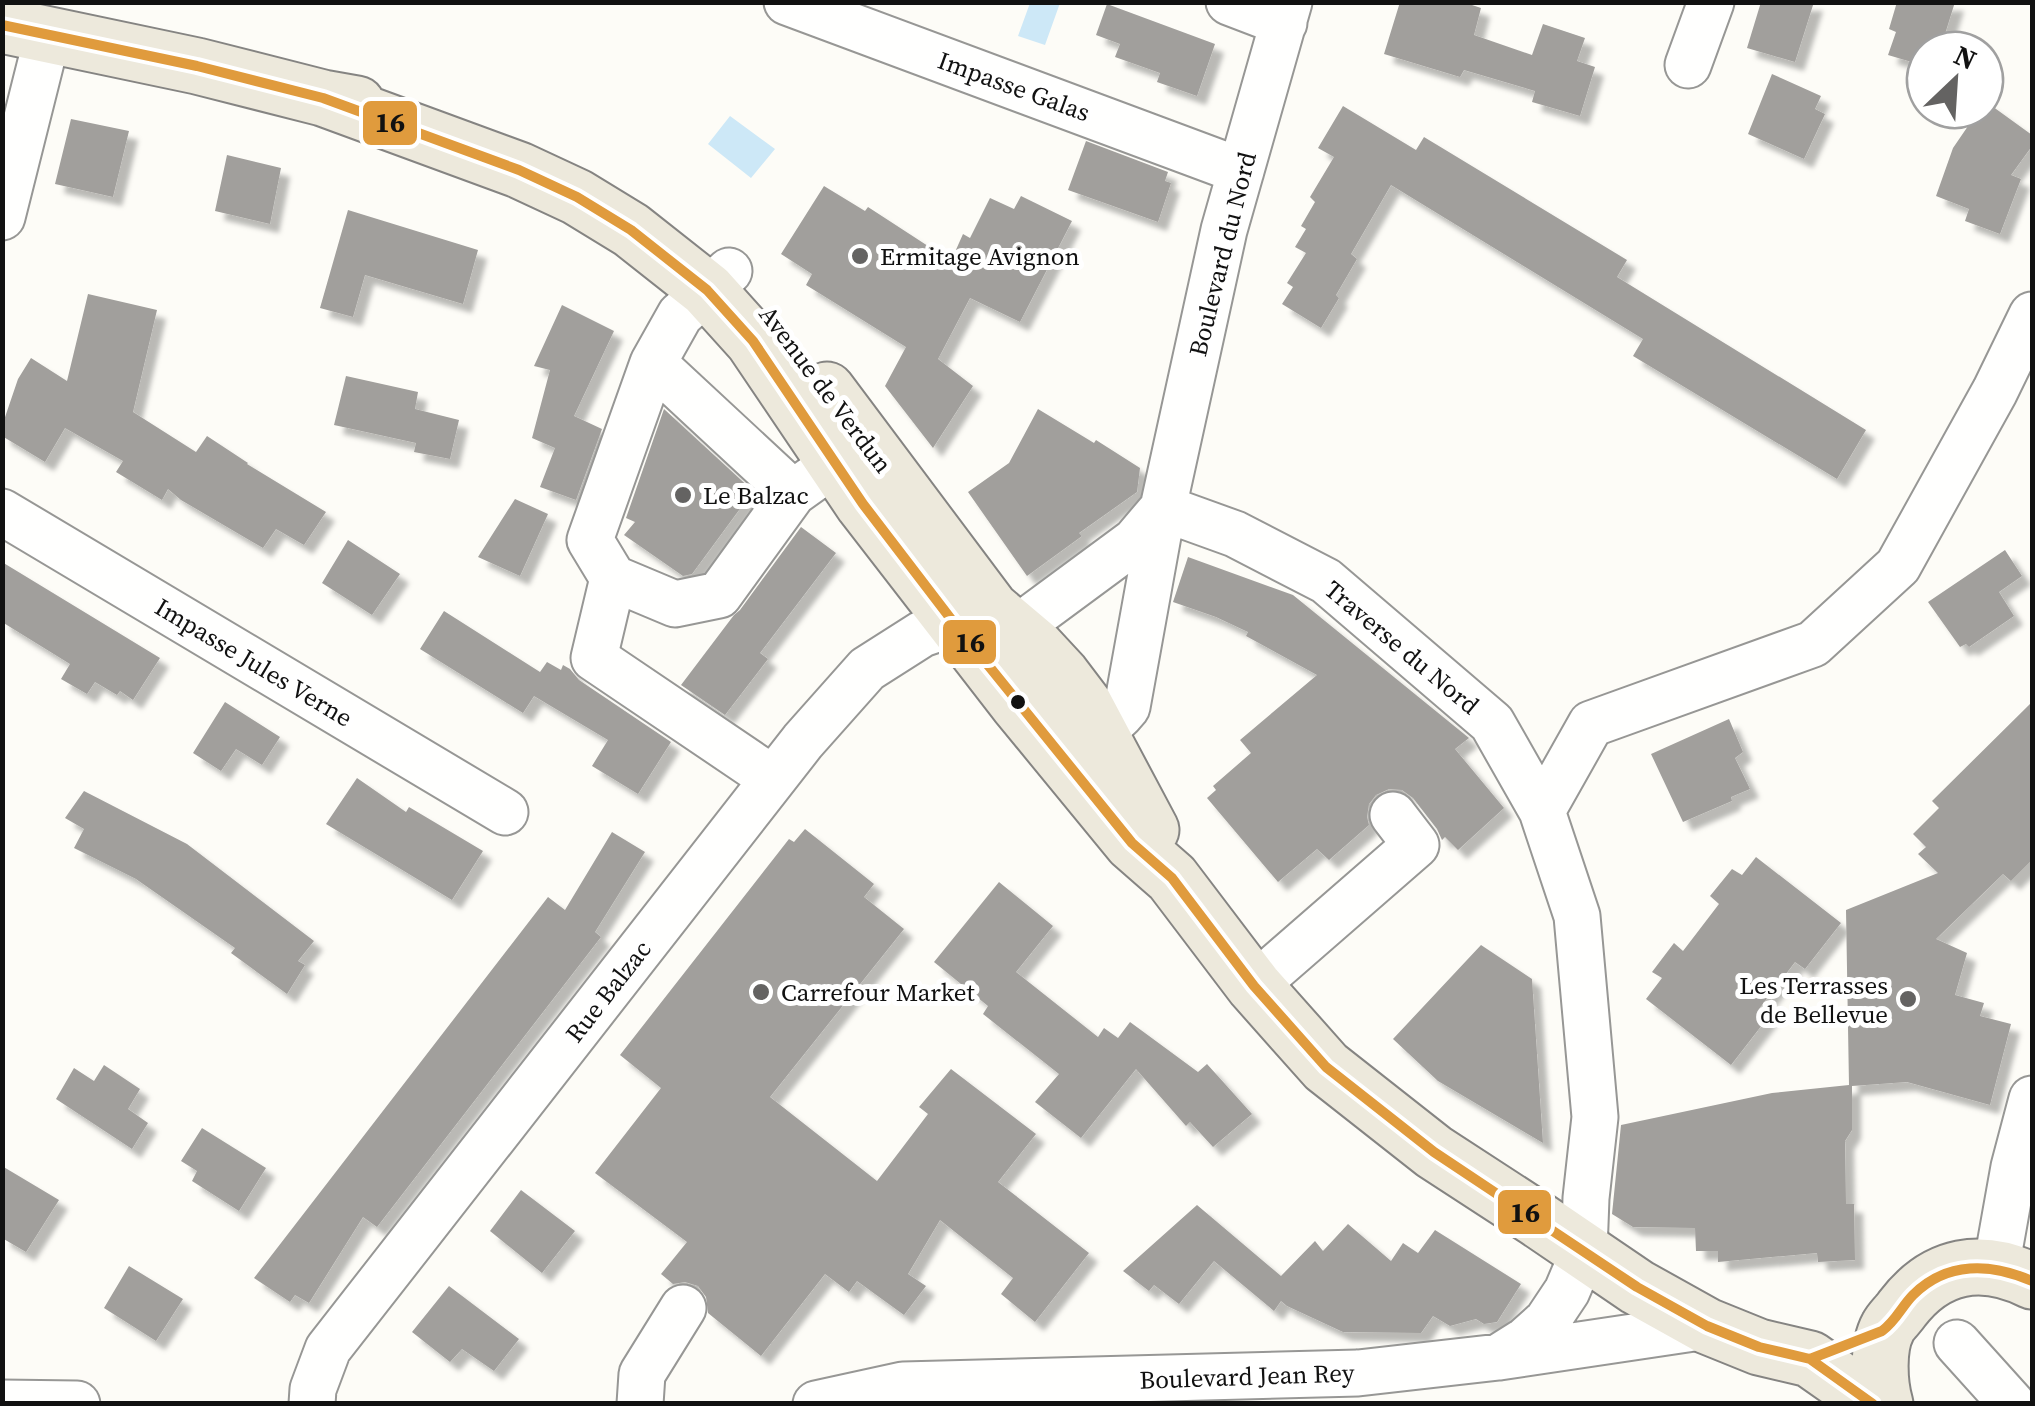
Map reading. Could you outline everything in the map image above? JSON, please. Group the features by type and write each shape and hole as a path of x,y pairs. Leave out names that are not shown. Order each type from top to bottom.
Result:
{"main road":[{"name":"Avenue de Verdun","path":"25,29 323,98 462,121 592,170 680,230 718,281 753,341 814,478 954,624 1132,843 1172,878 1254,986 1326,1067 1434,1152 1637,1287 1706,1326 1759,1347 1810,1359 1874,1404"},
{"name":"Avenue de Verdun","path":"718,281 754,295 982,598 1062,674 1084,704 1172,878"},
{"path":"1885,1404 1880,1362 1887,1329 1912,1295 1947,1271 1972,1266 2014,1274"},
{"path":"1810,1359 1887,1329"}],"street":[{"name":"Impasse Galas","path":"787,2 1241,171"},
{"path":"1228,2 1286,13"},
{"path":"1688,65 1711,2"},
{"name":"Boulevard du Nord","path":"1099,732 1126,707 1224,230 1286,13"},
{"path":"2,217 25,29"},
{"path":"653,363 814,478 718,595 675,604 612,578 590,540 653,363 680,315 718,281"},
{"path":"1542,811 1591,724 1813,644 1898,566 1995,392 2032,316"},
{"path":"954,624 970,622 994,627 1028,620 1135,541 1164,508"},
{"name":"Traverse du Nord","path":"1164,508 1235,534 1326,581 1492,722 1542,811 1577,916 1595,1117 1584,1251"},
{"name":"Impasse Jules Verne","path":"2,512 505,812"},
{"path":"612,578 594,658 773,779"},
{"name":"Rue Balzac","path":"312,1404 313,1389 328,1349 803,740 867,669 922,634 954,624"},
{"path":"1044,734 1078,738 1099,732"},
{"path":"1254,986 1416,845 1393,816"},
{"path":"2014,1274 2014,1168 2032,1099"},
{"name":"Boulevard Jean Rey","path":"1499,1357 1547,1321 1567,1290 1584,1251"},
{"path":"640,1404 642,1374 683,1308"},
{"name":"Boulevard Jean Rey","path":"816,1404 903,1385 1358,1372 1499,1357 1706,1326"},
{"path":"1957,1342 2012,1404"},
{"path":"2,1403 77,1404"}],"water":[{"path":"1030,3 1060,3 1045,45 1018,36"},
{"path":"730,116 775,149 751,178 708,144"}],"building":[{"path":"1400,2 1463,2 1481,8 1474,35 1532,55 1543,24 1585,38 1577,61 1595,67 1580,116 1532,102 1535,91 1464,70 1460,77 1384,54"},
{"path":"1761,2 1814,2 1795,62 1747,48"},
{"path":"1897,2 1955,2 1946,30 1905,30 1905,60 1888,55 1896,32 1889,29"},
{"path":"1107,4 1215,44 1197,96 1157,82 1160,73 1115,57 1120,44 1096,35"},
{"path":"1772,74 1821,96 1815,109 1825,114 1804,159 1748,134"},
{"path":"1343,106 1416,150 1424,137 1627,260 1617,277 1866,430 1837,479 1633,356 1643,339 1391,185 1351,254 1357,259 1321,328 1282,304 1293,287 1287,283 1306,253 1295,247 1306,229 1301,226 1315,202 1310,197 1334,157 1318,148"},
{"path":"2005,115 2032,135 2032,146 2011,175 2021,179 2000,234 1965,221 1969,209 1936,196 1953,148 1965,130 2005,130"},
{"path":"71,119 129,131 113,197 55,184"},
{"path":"1086,141 1168,172 1165,181 1171,183 1158,222 1068,190"},
{"path":"227,155 281,168 270,224 215,211"},
{"path":"824,186 865,211 868,207 951,261 963,234 970,238 990,198 1014,209 1021,196 1072,221 1020,322 970,298 938,359 973,386 933,448 885,386 906,347 806,285 812,274 781,254"},
{"path":"348,210 478,250 463,304 365,275 353,317 320,308"},
{"path":"88,294 157,310 133,412 196,452 207,436 326,512 304,545 276,529 263,548 168,489 162,500 116,472 123,461 65,428 45,462 2,436 18,379 31,358 67,381"},
{"path":"562,305 614,331 574,416 602,429 576,500 540,487 555,448 532,438 550,370 534,366"},
{"path":"346,376 418,392 415,409 459,420 450,459 414,452 416,443 334,425"},
{"name":"Le Balzac","path":"664,409 753,491 692,574 683,576 624,535 635,522 626,518"},
{"path":"1038,409 1140,468 1137,492 1027,576 968,492 1009,463"},
{"path":"515,499 548,514 520,576 478,557"},
{"path":"801,527 836,553 760,653 768,659 725,715 681,685"},
{"path":"348,540 400,574 372,615 322,583"},
{"path":"2005,550 2022,576 1999,592 2014,616 1969,647 1960,647 1928,602"},
{"path":"1188,557 1293,595 1469,738 1455,749 1504,808 1458,850 1445,837 1442,840 1413,798 1402,790 1389,789 1369,804 1369,825 1329,860 1317,849 1278,882 1207,798 1216,790 1213,786 1251,753 1240,740 1317,675 1246,636 1248,632 1173,602"},
{"path":"2,562 160,658 133,700 95,682 87,694 61,679 70,664 2,622"},
{"path":"444,611 540,672 547,662 561,670 563,665 570,669 579,680 671,742 638,794 592,766 608,740 534,696 523,713 420,649"},
{"path":"225,702 280,737 262,765 236,749 221,771 193,753"},
{"path":"2032,702 2032,860 2011,881 2003,874 1936,939 1967,953 1955,995 1984,1003 1980,1016 2011,1024 1990,1105 1907,1082 1852,1086 1852,1130 1845,1141 1846,1204 1854,1204 1855,1260 1818,1262 1817,1253 1718,1262 1718,1251 1696,1251 1695,1228 1633,1227 1612,1214 1621,1125 1772,1093 1849,1085 1846,910 1938,873 1918,854 1926,847 1913,834 1939,808 1932,801"},
{"path":"1729,719 1743,752 1735,758 1750,789 1683,822 1651,754"},
{"path":"357,778 406,812 409,807 483,851 452,900 326,824"},
{"path":"84,791 187,844 314,941 298,961 305,965 287,994 231,953 235,948 136,879 74,848 84,829 65,818"},
{"path":"805,829 874,884 864,897 904,929 770,1097 877,1181 928,1114 919,1107 951,1069 1036,1134 998,1182 1089,1253 1035,1322 1001,1294 1013,1278 940,1220 908,1274 926,1286 904,1315 857,1281 849,1292 825,1274 761,1356 708,1313 706,1297 698,1286 673,1284 661,1274 687,1242 595,1173 661,1088 620,1055 789,839 794,842"},
{"path":"612,832 645,852 595,932 601,937 377,1227 363,1217 309,1303 295,1295 290,1302 254,1278 548,897 565,910"},
{"path":"1756,857 1841,923 1805,969 1795,962 1759,1009 1769,1016 1731,1065 1646,999 1662,978 1652,972 1674,943 1683,951 1719,904 1710,896 1732,869 1742,875"},
{"path":"999,882 1053,926 1016,972 1098,1037 1104,1028 1118,1038 1130,1022 1198,1072 1207,1064 1252,1114 1213,1147 1190,1122 1186,1126 1136,1069 1081,1138 1035,1102 1059,1074 983,1014 988,1006 934,962"},
{"path":"1481,945 1532,979 1543,1143 1438,1081 1393,1039"},
{"path":"104,1065 140,1089 128,1109 148,1123 132,1149 56,1099 74,1068 94,1081"},
{"path":"202,1128 266,1168 239,1211 192,1181 197,1171 181,1161"},
{"path":"2,1166 59,1200 26,1252 2,1238"},
{"path":"521,1190 575,1231 542,1273 490,1231"},
{"path":"1197,1205 1281,1276 1315,1241 1323,1251 1348,1224 1391,1261 1403,1243 1418,1253 1435,1230 1521,1284 1497,1322 1484,1324 1476,1319 1450,1326 1433,1316 1421,1333 1343,1332 1281,1301 1274,1311 1214,1261 1179,1304 1154,1285 1149,1291 1123,1271"},
{"path":"129,1266 183,1299 156,1341 104,1308"},
{"path":"449,1286 519,1339 494,1371 462,1349 450,1362 412,1332"}],"transit line":[{"name":"16","path":"2,25 197,66 323,98 519,170 577,197 631,230 707,290 753,341 863,504 954,623 1132,843 1172,878 1254,986 1326,1067 1434,1152 1637,1287 1707,1326 1759,1347 1810,1359 1873,1404"},
{"name":"16","path":"1810,1359 1882,1331 1913,1295 1940,1276 1970,1268 2001,1271 2032,1281"}],"place":[{"name":"Ermitage Avignon","path":"860,256"},
{"name":"Le Balzac","path":"683,495"},
{"name":"Carrefour Market","path":"761,992"},
{"name":"Les Terrasses de Bellevue","path":"1908,999"}]}
